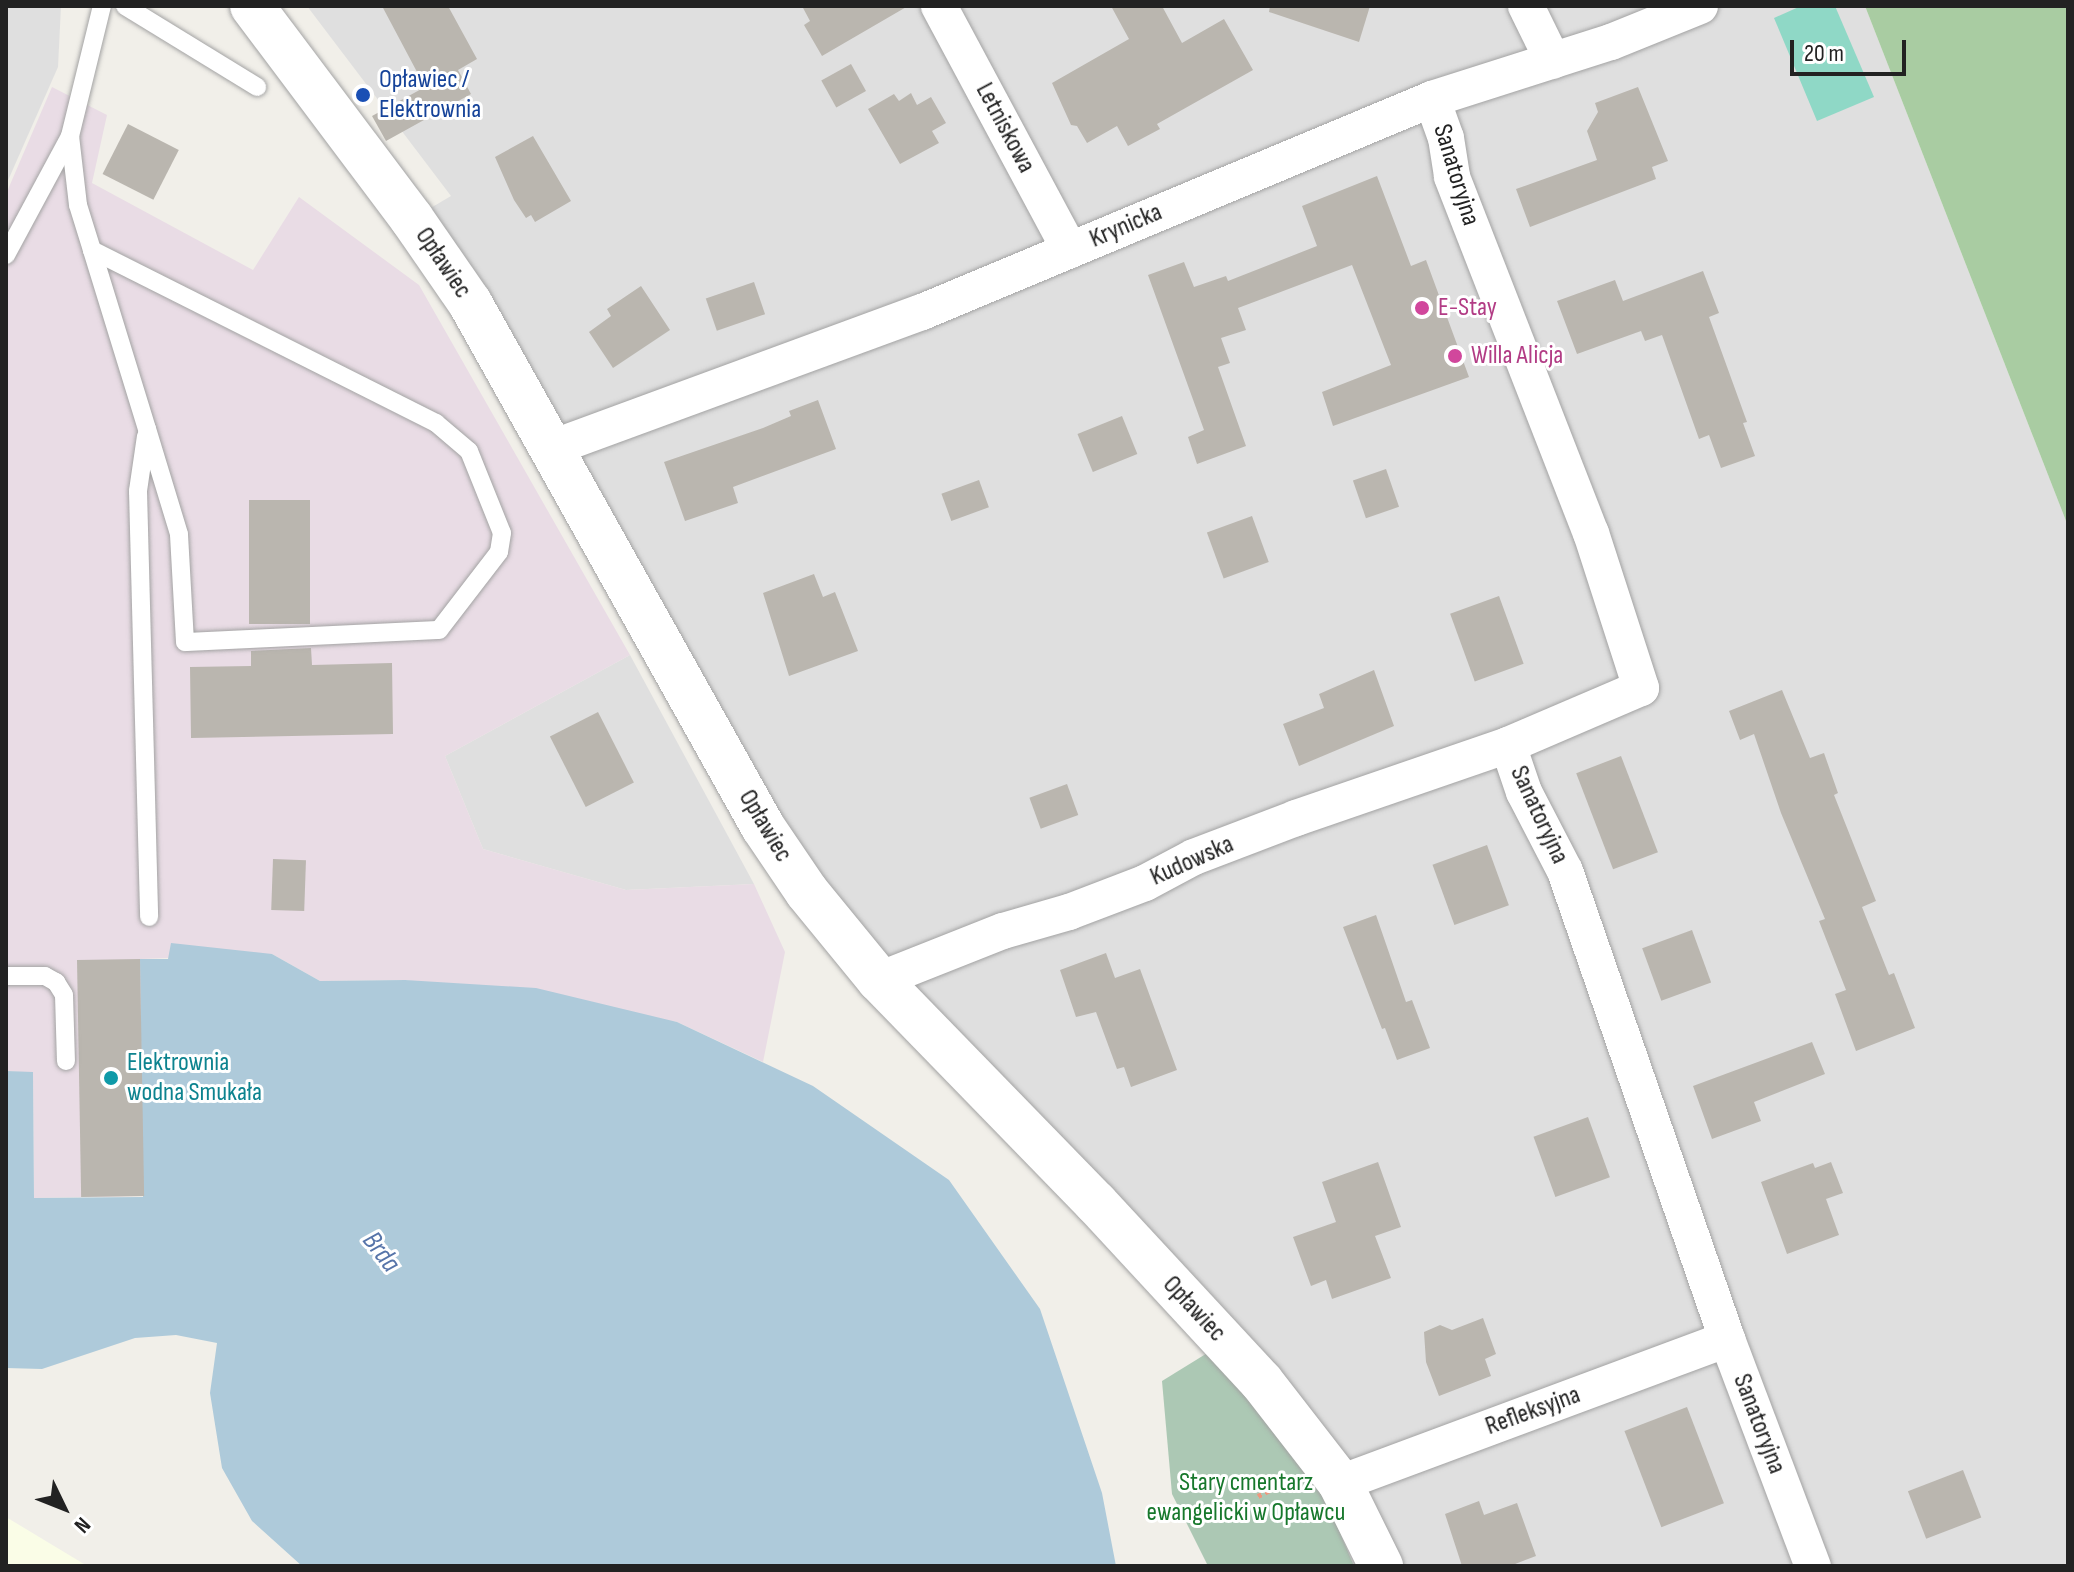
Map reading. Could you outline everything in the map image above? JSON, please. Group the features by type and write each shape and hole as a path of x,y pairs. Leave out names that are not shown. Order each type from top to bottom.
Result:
{"street":[{"name":"Opławiec","path":"252,6 470,303 763,827 807,892 879,980 1096,1203 1261,1381 1340,1483 1381,1566"},
{"name":"Letniskowa","path":"939,6 1070,250"},
{"path":"1526,6 1553,61"},
{"name":"Krynicka","path":"552,448 922,312 1432,99 1553,61 1700,6"},
{"name":"Sanatoryjna","path":"1432,99 1446,138 1452,177 1591,533 1641,688 1508,745 1524,792 1565,871 1727,1339 1813,1566"},
{"name":"Kudowska","path":"879,980 1003,931 1069,912 1145,883 1194,857 1267,829 1508,745"},
{"name":"Refleksyjna","path":"1340,1483 1727,1339"}],"lane":[{"path":"6,255 70,136 102,6"},
{"path":"125,6 257,87"},
{"path":"70,136 78,205 179,534 185,642 439,630 499,552 502,533 469,451 436,423 92,250"},
{"path":"147,429 138,491 149,917"},
{"path":"6,976 45,976 56,982 64,995 66,1061"}],"shaded area":[{"path":"6,6 61,6 58,67 6,185"},
{"path":"307,6 1865,6 2068,526 2068,1566 1354,1566 1331,1511 1303,1464 879,980 412,219 451,196"},
{"name":"Elektrownia wodna Smukała","path":"52,87 107,115 92,183 253,270 299,197 419,285 630,655 445,756 483,849 626,890 754,884 785,952 763,1062 677,1022 405,980 320,981 272,954 141,959 144,1196 34,1198 33,1073 6,1071 6,194"},
{"path":"630,655 754,884 626,890 483,849 445,756"},
{"path":"6,1517 84,1564 6,1566"}],"green space":[{"path":"1801,6 1835,6 1874,97 1817,121 1774,18"},
{"path":"1865,6 2068,6 2068,526"},
{"name":"Stary cmentarz ewangelicki w Opławcu","path":"1209,1352 1303,1464 1331,1511 1354,1566 1208,1566 1172,1494 1162,1381"}],"water":[{"name":"Brda","path":"171,943 272,954 320,981 405,980 536,988 677,1022 813,1086 949,1180 1040,1309 1102,1493 1116,1566 302,1566 252,1521 222,1468 210,1393 217,1343 176,1335 135,1338 42,1369 6,1368 6,1071 33,1072 34,1198 143,1197 140,959 168,959"}],"building":[{"path":"382,6 448,6 477,59 458,70 471,94 386,141 372,116 425,87"},
{"path":"802,6 908,6 822,56 804,25 810,21"},
{"path":"1111,6 1162,6 1182,43 1224,19 1253,70 1157,124 1160,129 1128,146 1117,126 1087,143 1077,126 1071,125 1052,83 1129,39"},
{"path":"1270,6 1370,6 1359,42 1269,12"},
{"path":"851,64 866,91 836,108 821,80"},
{"path":"1638,87 1668,161 1652,167 1656,179 1530,227 1516,189 1597,160 1587,131 1598,112 1595,103"},
{"path":"911,93 917,105 931,97 946,123 932,131 939,143 900,164 868,109 894,94 899,101"},
{"path":"128,124 179,150 153,200 103,174"},
{"path":"533,136 571,201 535,222 531,215 526,218 514,200 495,157"},
{"path":"1377,176 1411,266 1426,260 1469,377 1333,426 1322,392 1391,365 1352,265 1238,308 1246,330 1221,338 1230,363 1218,367 1246,446 1197,464 1188,437 1204,430 1148,275 1184,262 1194,287 1226,276 1228,281 1317,246 1302,206"},
{"path":"1703,271 1719,313 1709,317 1747,422 1743,423 1755,456 1721,468 1709,435 1699,439 1662,335 1645,341 1641,331 1577,354 1557,301 1615,280 1623,301"},
{"path":"754,282 765,314 717,331 706,299"},
{"path":"641,286 670,330 613,368 589,332 611,316 607,309"},
{"path":"818,400 836,449 733,487 738,503 685,521 664,462 763,428 791,416 789,411"},
{"path":"1122,416 1137,454 1093,472 1077,434"},
{"path":"1386,469 1399,507 1366,518 1353,480"},
{"path":"979,480 989,507 951,521 941,494"},
{"path":"249,500 310,500 310,624 249,624"},
{"path":"1252,516 1269,562 1224,578 1207,532"},
{"path":"814,574 823,597 835,592 858,651 789,676 763,593"},
{"path":"1499,596 1524,664 1475,681 1450,614"},
{"path":"311,648 312,665 392,663 393,734 191,738 190,667 251,666 251,651"},
{"path":"1374,670 1394,726 1299,766 1283,724 1324,708 1319,694"},
{"path":"1782,690 1810,758 1824,753 1838,793 1834,795 1876,901 1862,907 1889,975 1894,973 1915,1028 1856,1051 1835,994 1846,990 1819,921 1825,919 1781,813 1754,734 1740,740 1729,711"},
{"path":"598,712 634,782 586,807 550,737"},
{"path":"1621,756 1658,852 1613,869 1576,773"},
{"path":"1067,784 1078,815 1041,829 1029,798"},
{"path":"1487,845 1509,905 1454,925 1432,865"},
{"path":"273,859 306,860 304,911 271,910"},
{"path":"1376,915 1406,1002 1412,1000 1430,1048 1397,1060 1343,927"},
{"path":"1692,930 1711,983 1661,1001 1642,948"},
{"path":"1106,953 1115,978 1140,969 1177,1070 1131,1087 1124,1067 1117,1069 1096,1012 1076,1017 1060,970"},
{"name":"Elektrownia wodna Smukała","path":"140,959 144,1196 81,1197 77,960"},
{"path":"1812,1042 1825,1074 1754,1102 1761,1121 1712,1139 1693,1086"},
{"path":"1588,1117 1610,1177 1555,1197 1533,1137"},
{"path":"1378,1162 1401,1227 1375,1236 1391,1278 1332,1299 1326,1280 1311,1286 1293,1237 1336,1222 1322,1182"},
{"path":"1831,1162 1843,1193 1826,1199 1839,1235 1787,1254 1761,1182 1813,1163 1815,1168"},
{"path":"1483,1318 1496,1354 1485,1359 1491,1376 1439,1396 1426,1362 1424,1332 1440,1325 1452,1330"},
{"path":"1687,1407 1724,1503 1661,1527 1624,1431"},
{"path":"1963,1470 1981,1518 1926,1539 1908,1491"},
{"path":"1479,1501 1484,1515 1517,1503 1536,1556 1510,1566 1462,1566 1445,1514"}],"place":[{"name":"Opławiec / Elektrownia","path":"363,95"},
{"name":"E-Stay","path":"1422,308"},
{"name":"Willa Alicja","path":"1455,356"},
{"name":"Elektrownia wodna Smukała","path":"111,1078"}]}
